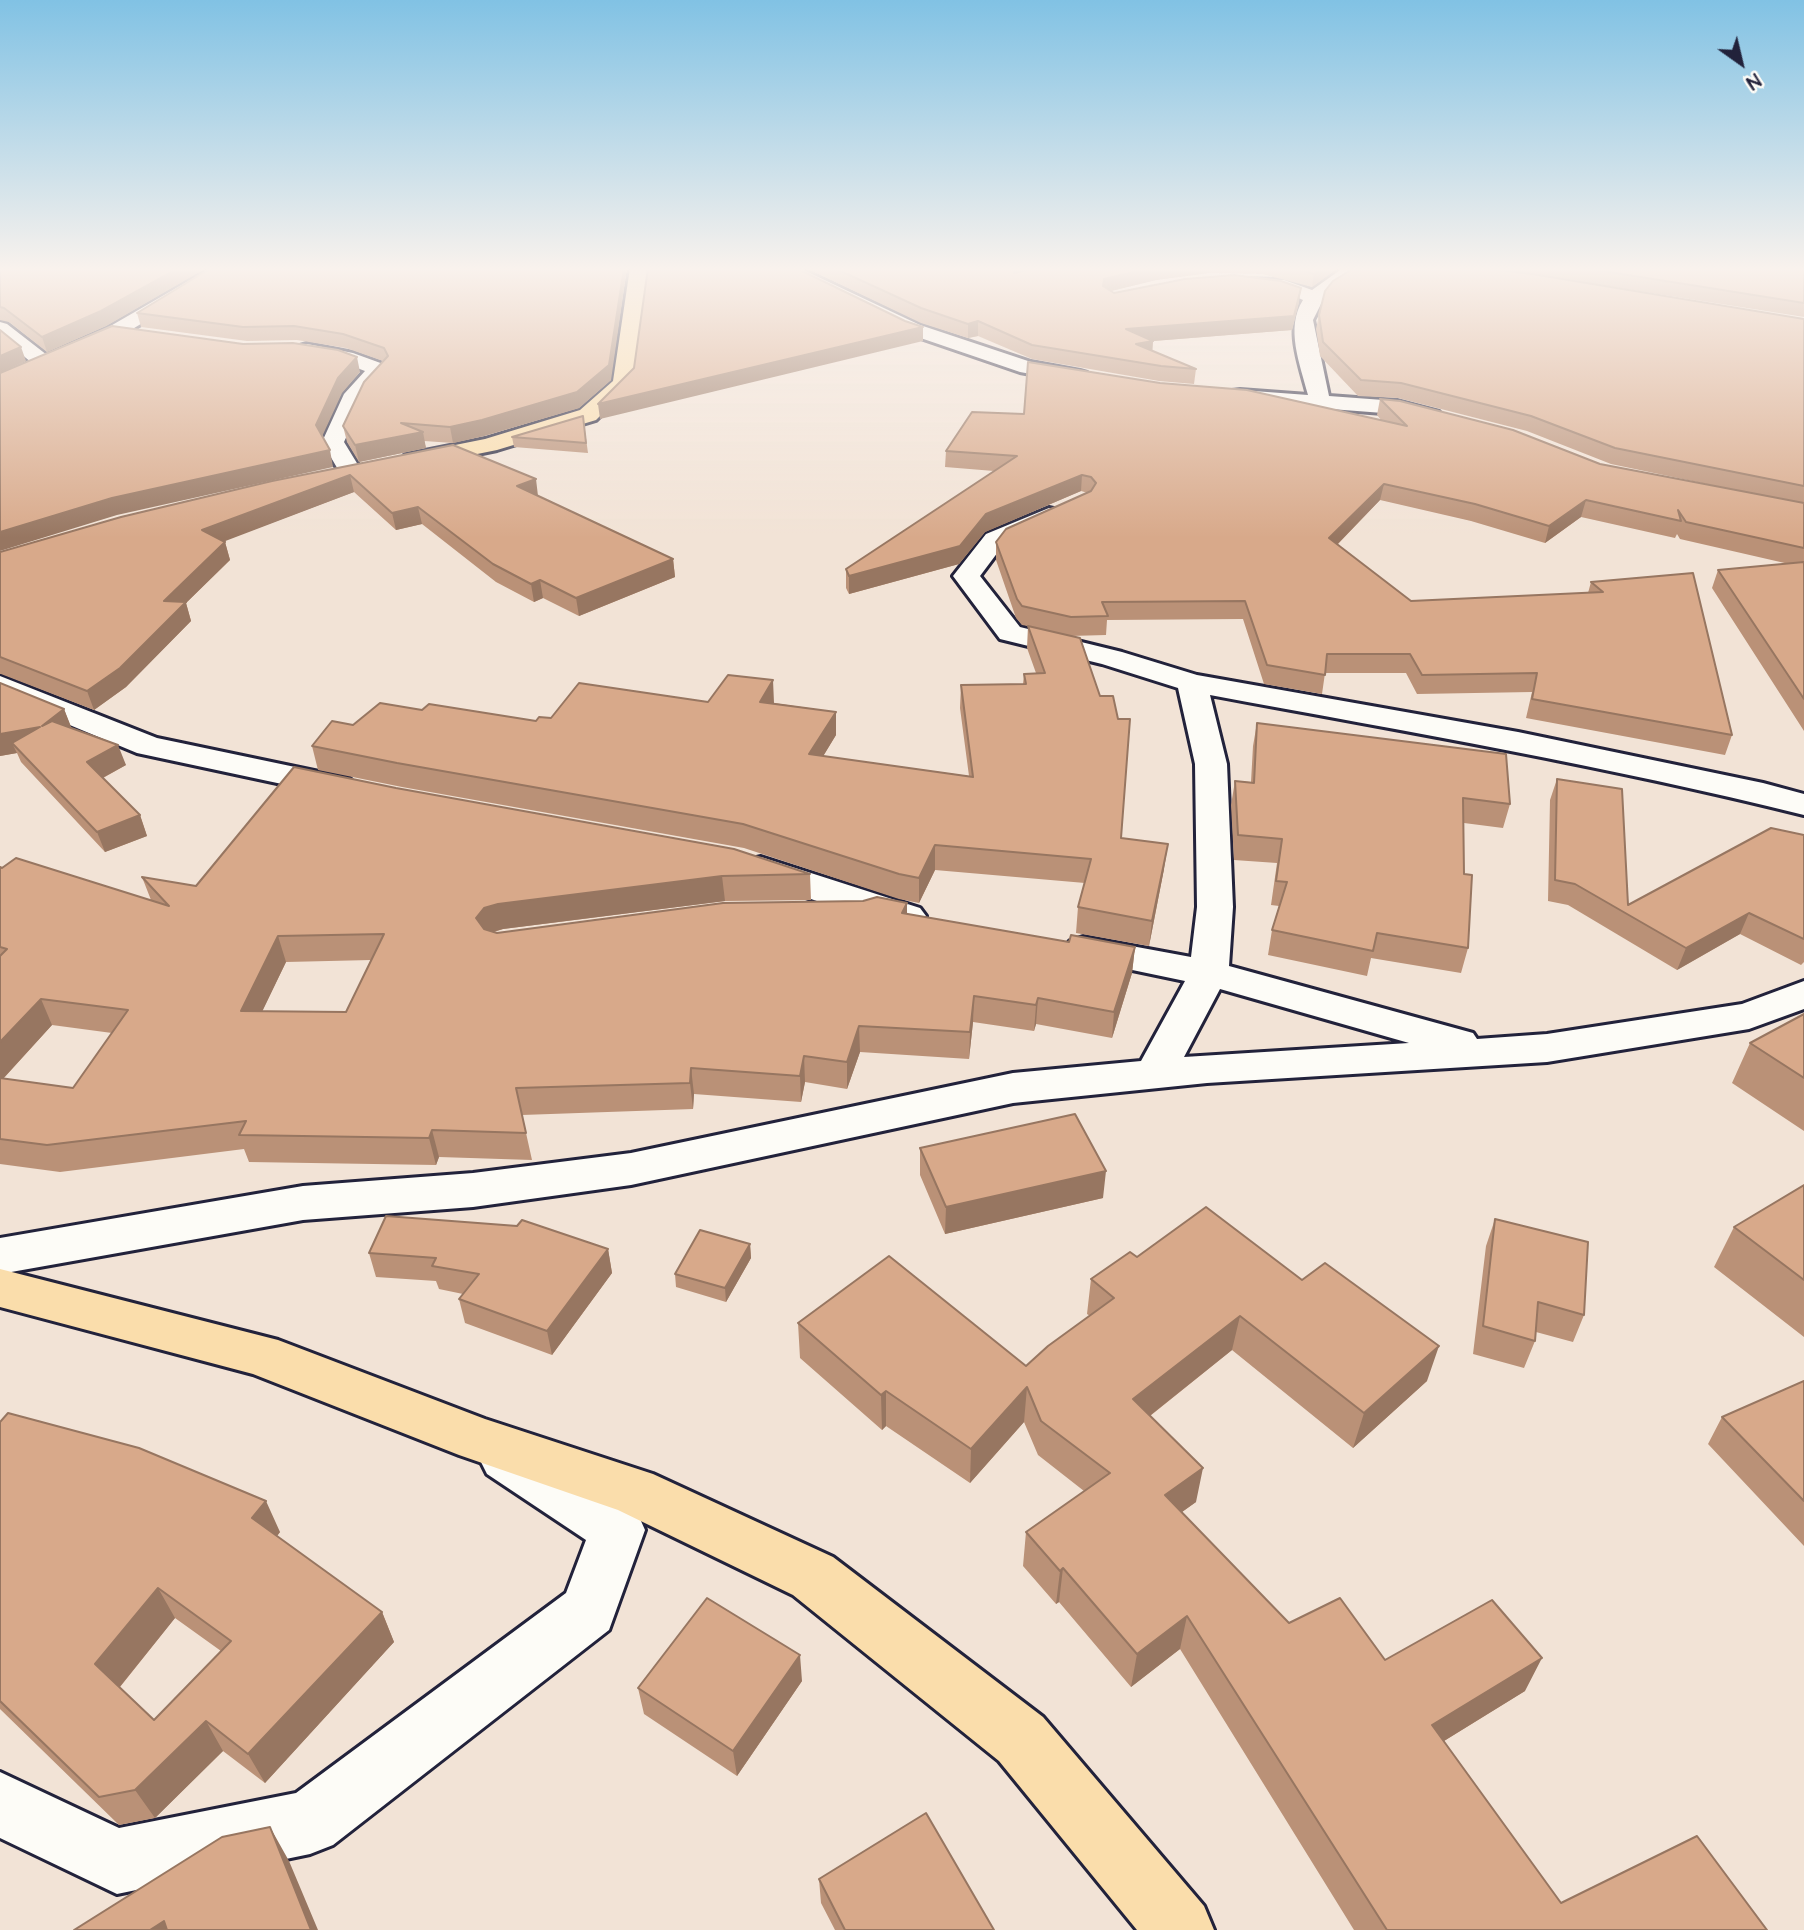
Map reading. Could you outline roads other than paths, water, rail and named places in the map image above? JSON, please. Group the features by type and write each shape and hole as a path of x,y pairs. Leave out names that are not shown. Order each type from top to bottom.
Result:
{"main road":[{"path":"326,478 489,445 588,415 624,383 627,358"},
{"path":"0,1288 260,1355 478,1439 634,1491 813,1576 1021,1739 1180,1930"}],"street":[{"path":"349,358 379,369 355,394 333,442 351,472"},
{"path":"998,358 1027,368 1107,381"},
{"path":"1311,358 1320,402"},
{"path":"0,362 40,359"},
{"path":"0,384 40,359"},
{"path":"1213,394 1397,408 1451,422"},
{"path":"1080,501 995,539 966,576 1010,633 1112,658 1192,683 1518,742 1763,793 1804,805"},
{"path":"1154,1075 1209,974 1215,907 1211,764 1192,683"},
{"path":"0,684 148,746 375,794"},
{"path":"730,859 890,912 943,922"},
{"path":"794,914 890,912"},
{"path":"1050,943 1209,974 1487,1051"},
{"path":"0,1256 303,1203 472,1190 631,1169 1013,1088 1154,1075 1547,1048 1749,1016 1804,995"},
{"path":"0,1804 117,1861 310,1822 578,1620 589,1611 617,1530 478,1439"}]}
